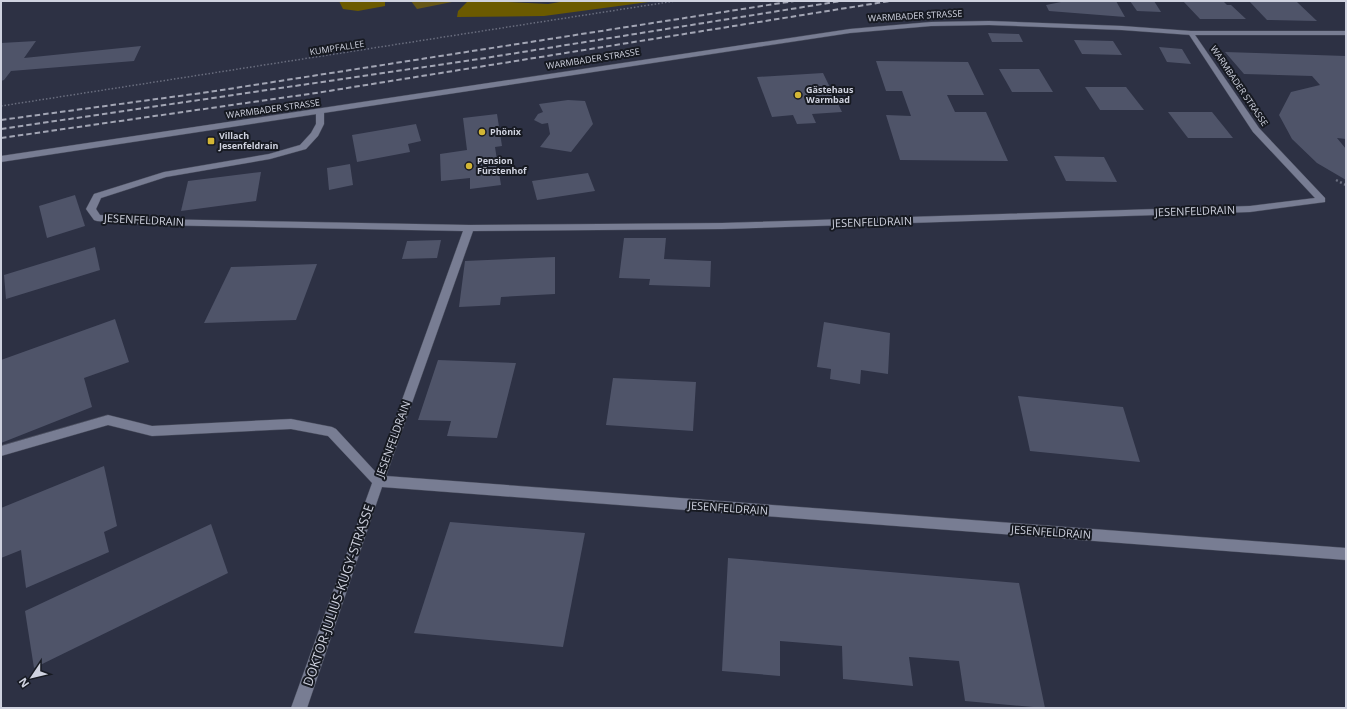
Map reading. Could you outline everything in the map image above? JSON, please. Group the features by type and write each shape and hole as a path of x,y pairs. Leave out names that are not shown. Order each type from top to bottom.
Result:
{"street":[{"name":"WARMBADER STRASSE","path":"1,159 320,112 850,30 931,24 989,23 1191,32 1346,33"},
{"name":"WARMBADER STRASSE","path":"1191,32 1256,130 1322,200 1250,210"},
{"name":"JESENFELDRAIN","path":"320,112 320,124 315,134 303,147 270,156 164,175 122,187 97,196 91,209 98,218 150,222 469,228 722,226 1250,210"},
{"name":"JESENFELDRAIN","path":"469,228 378,481 1346,554"},
{"path":"1,451 108,420 152,430 291,424 332,432 378,481"},
{"name":"DOKTOR-JULIUS-KUGY-STRASSE","path":"299,708 378,481"}],"path":[{"name":"KUMPFALLEE","path":"1,106 675,1"}],"shaded area":[{"path":"339,1 385,1 385,6 358,11 343,9"},
{"path":"411,1 457,1 417,9"},
{"path":"490,1 548,4 566,1 656,1 544,16 457,17 458,11 467,2"}],"building":[{"path":"1066,1 1116,1 1125,17 1049,11 1046,5"},
{"path":"1130,1 1154,1 1161,12 1137,11"},
{"path":"1183,1 1223,1 1227,5 1231,5 1246,19 1200,19"},
{"path":"1249,1 1297,2 1317,21 1267,20"},
{"path":"988,33 1019,34 1023,42 992,42"},
{"path":"1074,40 1113,41 1122,55 1082,54"},
{"path":"36,41 24,58 141,46 134,61 11,71 4,80 1,81 1,43"},
{"path":"1159,47 1182,49 1191,64 1167,62"},
{"path":"1225,52 1346,56 1346,139 1337,138 1346,149 1346,180 1317,163 1292,139 1279,115 1291,92 1320,85 1312,76 1244,74"},
{"path":"876,61 968,62 984,95 947,95 955,112 986,112 1008,161 900,160 886,115 911,116 902,91 886,91"},
{"path":"999,69 1039,69 1053,92 1012,92"},
{"name":"Gästehaus Warmbad","path":"823,73 842,112 812,114 816,123 797,124 793,115 772,117 757,77"},
{"path":"1085,87 1126,87 1144,110 1100,110"},
{"path":"568,100 585,101 593,124 571,152 540,147 550,134 548,123 542,124 534,120 538,114 543,112 539,104"},
{"path":"1168,112 1212,112 1233,138 1188,138"},
{"name":"Pension Fürstenhof","path":"497,114 502,146 495,147 501,185 470,189 470,178 441,181 440,154 467,150 463,118"},
{"path":"416,124 421,141 408,144 410,152 357,162 352,135"},
{"path":"1054,156 1104,157 1117,182 1066,181"},
{"path":"350,164 353,185 329,190 327,168"},
{"path":"261,172 256,201 181,211 188,181"},
{"path":"588,173 595,191 537,200 532,181"},
{"path":"75,195 85,226 47,238 39,206"},
{"path":"624,238 666,238 664,259 711,261 710,287 649,285 650,279 619,278"},
{"path":"441,240 437,258 402,259 407,241"},
{"path":"95,247 100,270 6,299 4,275"},
{"path":"555,257 555,294 501,297 500,305 459,307 465,261"},
{"path":"317,264 296,320 204,323 231,267"},
{"path":"115,319 129,362 84,378 92,407 1,443 1,360"},
{"path":"824,322 890,333 888,374 861,370 860,384 830,379 831,369 817,367"},
{"path":"438,360 516,363 497,438 447,436 451,421 418,420"},
{"path":"613,378 696,382 693,431 606,425"},
{"path":"1018,396 1123,407 1140,462 1030,451"},
{"path":"104,466 117,526 104,532 109,552 26,588 21,550 1,558 1,508"},
{"path":"450,522 585,533 563,647 414,633"},
{"path":"211,524 228,573 34,668 25,611"},
{"path":"728,558 1019,583 1045,708 965,701 959,661 909,657 913,686 843,679 842,646 780,641 780,676 722,671"}],"railway":[{"path":"1,120 209,92 794,1"},
{"path":"1,129 479,59 841,1"},
{"path":"1,138 316,93 890,1"}],"place":[{"name":"Gästehaus Warmbad","path":"798,95"},
{"name":"Phönix","path":"482,132"},
{"name":"Villach Jesenfeldrain","path":"211,141"},
{"name":"Pension Fürstenhof","path":"469,166"}]}
